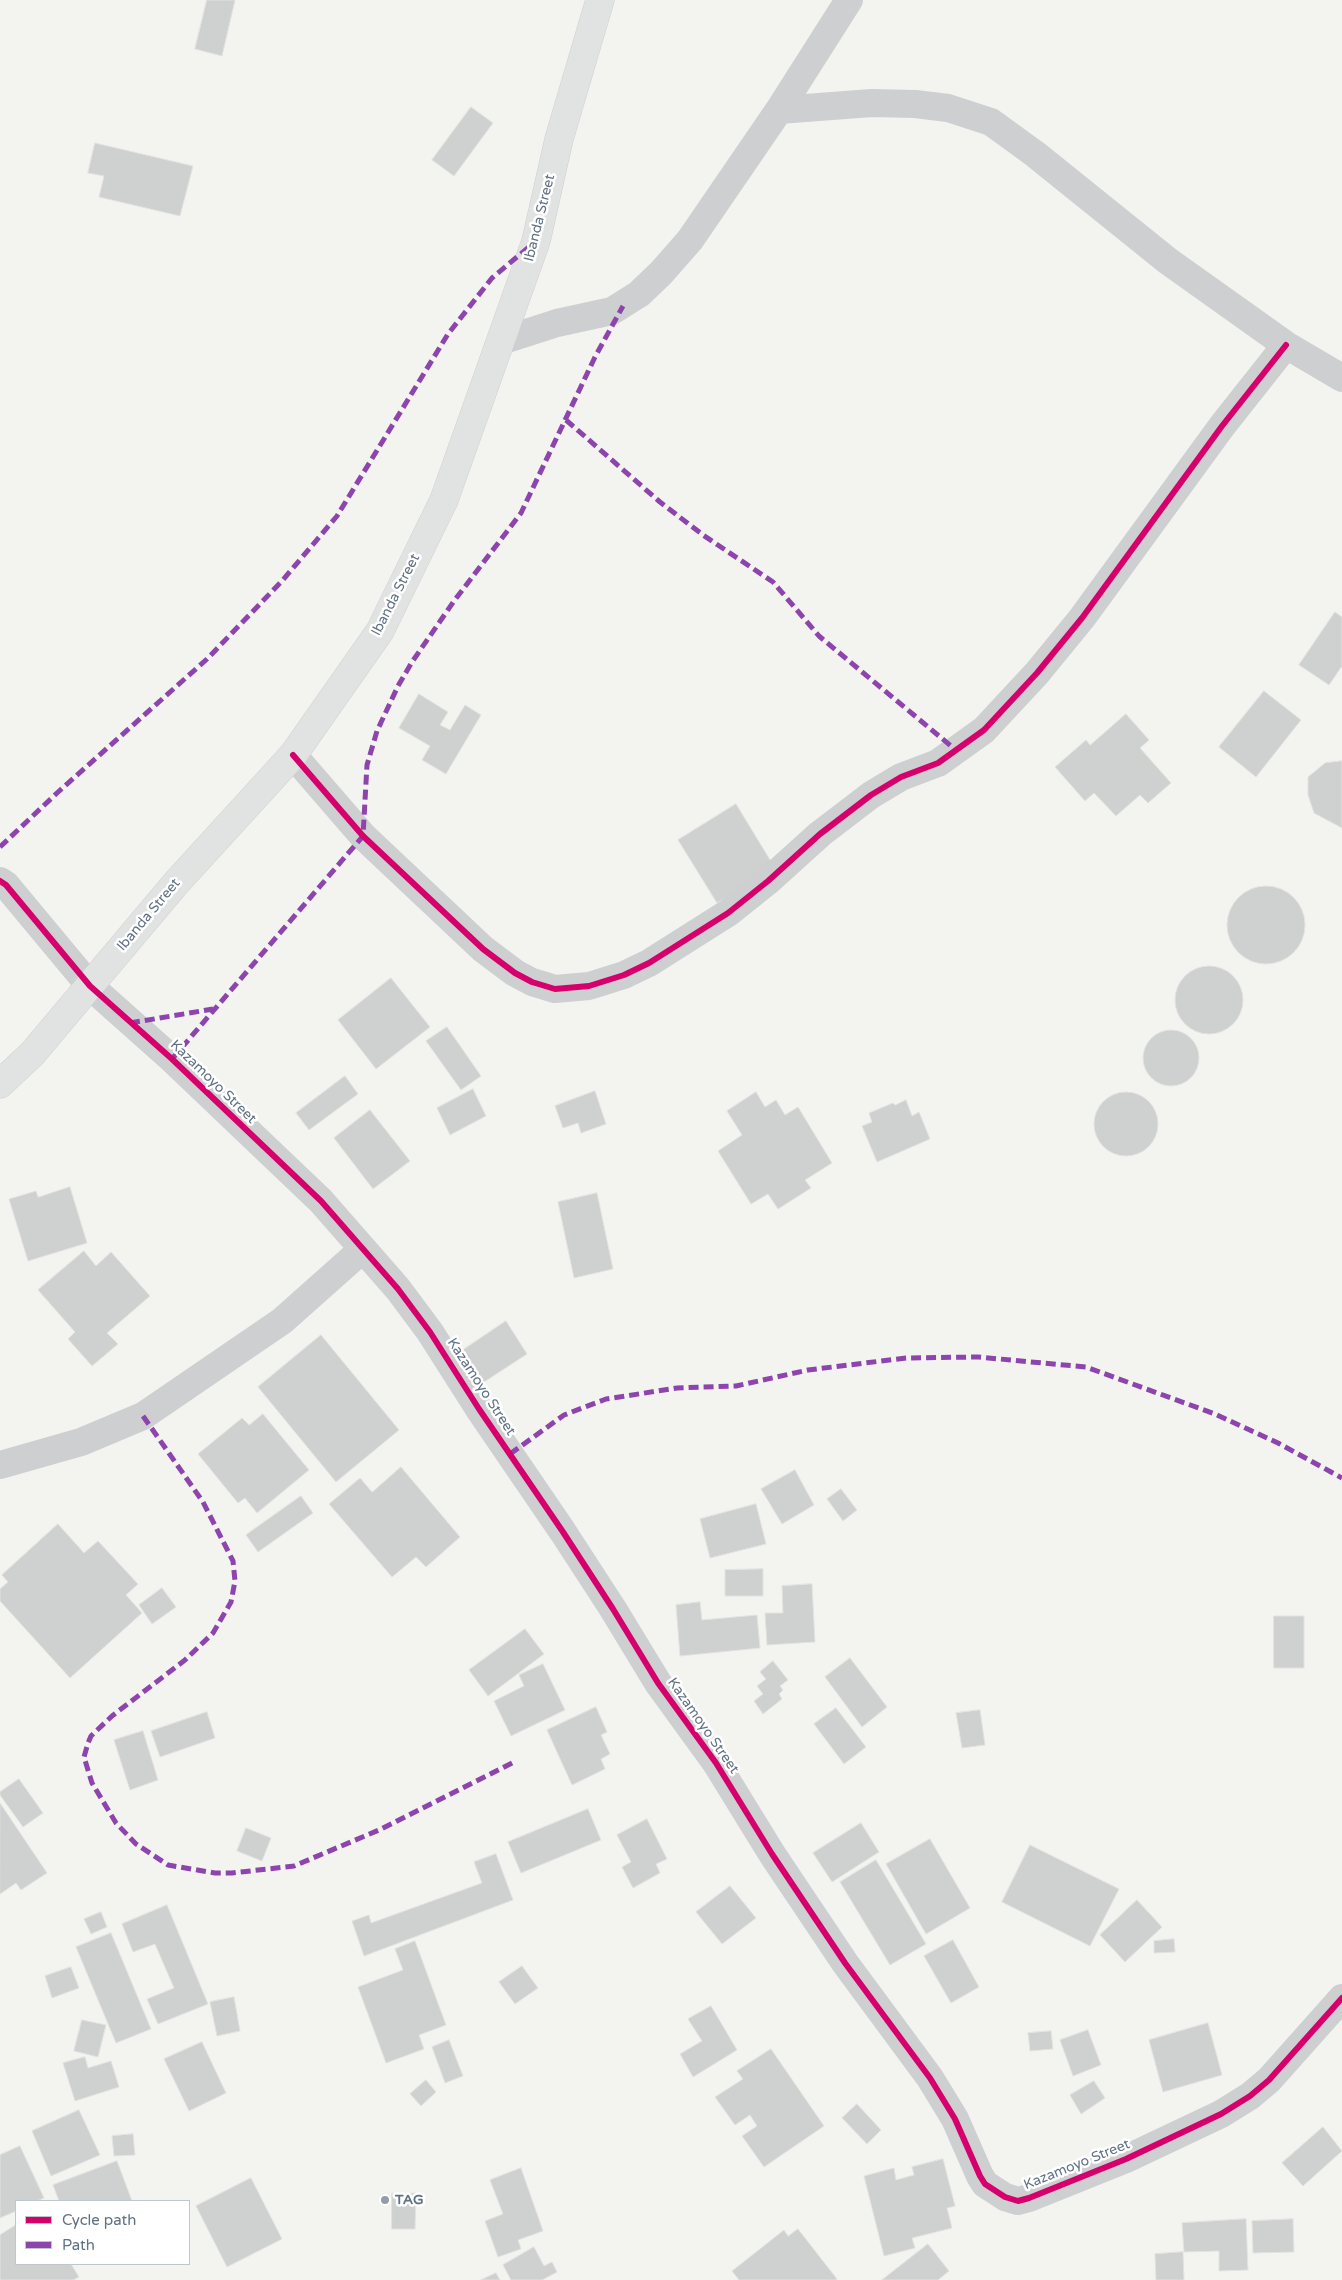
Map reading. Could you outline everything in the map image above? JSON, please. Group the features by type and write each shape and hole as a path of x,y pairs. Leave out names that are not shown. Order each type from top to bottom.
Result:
{"street":[{"name":"Ibanda Street","path":"0,1084 32,1054 177,882 293,754 380,631 444,500 501,342 536,241 559,138 600,0"},
{"path":"501,342 558,323 612,311 639,294 661,273 690,240 779,110 849,0"},
{"path":"779,110 872,103 915,104 948,108 992,122 1035,154 1168,261 1286,345 1342,378"},
{"path":"293,754 363,836 476,943 515,973 546,987 561,989 589,986 624,975 649,963 728,913 768,881 820,834 871,795 901,777 938,763 984,730 1038,673 1082,618 1222,426 1286,345"},
{"name":"Kazamoyo Street","path":"0,881 90,986 172,1059 321,1201 398,1289 430,1332 479,1409 613,1609 658,1683 716,1763 845,1963 930,2078 955,2119 980,2176 992,2189 1014,2201 1029,2198 1126,2159 1221,2114 1250,2096 1269,2080 1342,1998"},
{"path":"0,1465 81,1442 142,1416 282,1321 363,1249"}],"building":[{"path":"207,0 235,0 222,56 195,49"},
{"path":"471,107 493,123 454,176 432,160"},
{"path":"95,143 193,166 180,216 99,197 104,176 88,173"},
{"path":"1335,612 1342,617 1342,666 1329,685 1299,665"},
{"path":"1264,691 1301,720 1256,777 1219,747"},
{"path":"419,694 448,712 440,725 450,730 465,705 481,715 446,774 422,760 430,746 399,728"},
{"path":"1126,714 1149,740 1140,748 1171,783 1148,803 1140,795 1116,816 1094,793 1085,801 1055,767 1086,740 1090,745"},
{"path":"1342,761 1342,828 1314,813 1308,795 1308,777 1325,763"},
{"path":"736,804 775,868 717,903 678,840"},
{"path":"1266,886 1281,889 1294,897 1302,910 1305,925 1302,940 1294,953 1281,961 1266,964 1251,961 1238,953 1230,940 1227,925 1230,910 1238,897 1251,889"},
{"path":"1209,966 1222,969 1233,976 1240,987 1243,1000 1240,1013 1233,1024 1222,1031 1209,1034 1196,1031 1185,1024 1178,1013 1175,1000 1178,987 1185,976 1196,969"},
{"path":"391,978 430,1027 376,1069 338,1020"},
{"path":"447,1027 481,1076 461,1090 426,1041"},
{"path":"1165,1030 1177,1030 1187,1034 1195,1042 1199,1058 1195,1074 1187,1082 1177,1086 1165,1086 1155,1082 1147,1074 1143,1064 1143,1052 1147,1042 1155,1034"},
{"path":"345,1076 358,1094 309,1130 296,1113"},
{"path":"473,1089 486,1116 450,1135 437,1108"},
{"path":"595,1091 606,1124 581,1133 578,1123 563,1128 555,1106"},
{"path":"756,1092 765,1107 776,1100 785,1115 798,1107 832,1163 805,1180 811,1188 778,1209 768,1194 751,1204 718,1151 742,1135 727,1111"},
{"path":"1126,1092 1138,1094 1149,1101 1156,1112 1158,1124 1156,1136 1149,1147 1138,1154 1126,1156 1114,1154 1103,1147 1096,1136 1094,1124 1096,1112 1103,1101 1114,1094"},
{"path":"906,1100 912,1116 919,1112 930,1139 877,1162 862,1126 872,1122 869,1113"},
{"path":"370,1110 410,1161 373,1189 334,1138"},
{"path":"70,1187 87,1243 28,1261 9,1199 36,1191 38,1197"},
{"path":"597,1193 613,1269 574,1278 558,1202"},
{"path":"84,1251 96,1266 111,1252 150,1296 107,1333 118,1344 92,1366 68,1339 75,1332 38,1290"},
{"path":"506,1321 527,1354 481,1384 460,1352"},
{"path":"321,1335 399,1430 336,1482 258,1387"},
{"path":"263,1414 309,1470 257,1513 245,1498 238,1503 198,1454 242,1418 249,1425"},
{"path":"401,1467 460,1537 426,1567 416,1557 392,1577 329,1504 360,1478 372,1492"},
{"path":"795,1470 814,1505 782,1524 761,1489"},
{"path":"841,1489 857,1510 843,1521 827,1499"},
{"path":"301,1496 313,1513 258,1552 246,1535"},
{"path":"756,1504 766,1544 710,1558 700,1519"},
{"path":"58,1524 84,1553 98,1541 138,1584 126,1595 142,1613 70,1678 0,1601 0,1589 8,1582 2,1575"},
{"path":"763,1569 763,1596 725,1596 725,1570"},
{"path":"812,1584 815,1642 767,1645 765,1613 783,1613 782,1586"},
{"path":"162,1588 176,1607 152,1624 139,1605"},
{"path":"700,1602 702,1620 757,1615 760,1648 680,1656 676,1605"},
{"path":"1274,1616 1304,1616 1304,1668 1274,1668"},
{"path":"525,1629 544,1654 488,1696 469,1670"},
{"path":"850,1658 887,1707 862,1727 825,1677"},
{"path":"773,1661 788,1680 780,1686 783,1690 779,1694 782,1699 763,1714 754,1701 763,1694 757,1686 766,1679 760,1672"},
{"path":"543,1664 565,1710 511,1736 494,1701 524,1686 519,1675"},
{"path":"596,1707 607,1732 601,1735 610,1754 601,1759 605,1769 572,1785 547,1730"},
{"path":"836,1708 866,1747 844,1764 814,1724"},
{"path":"980,1710 985,1745 962,1748 956,1713"},
{"path":"207,1712 215,1738 160,1757 151,1731"},
{"path":"143,1731 158,1780 130,1790 114,1740"},
{"path":"19,1779 43,1813 23,1827 0,1795 0,1792"},
{"path":"0,1803 47,1873 21,1890 16,1883 0,1894"},
{"path":"588,1809 601,1840 521,1873 508,1842"},
{"path":"647,1819 667,1859 656,1864 660,1873 633,1888 622,1867 631,1862 617,1835"},
{"path":"861,1823 879,1852 832,1882 813,1853"},
{"path":"246,1828 271,1838 262,1861 237,1851"},
{"path":"930,1839 970,1908 926,1934 886,1864"},
{"path":"1030,1845 1119,1889 1090,1946 1002,1902"},
{"path":"496,1854 513,1900 364,1956 352,1921 369,1915 371,1923 482,1883 474,1862"},
{"path":"876,1860 926,1944 890,1965 840,1882"},
{"path":"730,1886 756,1918 722,1944 696,1912"},
{"path":"1137,1900 1162,1927 1125,1962 1100,1935"},
{"path":"167,1905 208,2004 158,2024 147,1999 174,1988 155,1944 133,1952 122,1924"},
{"path":"101,1912 107,1927 91,1934 84,1919"},
{"path":"111,1933 151,2029 116,2043 76,1947"},
{"path":"1174,1939 1175,1952 1154,1953 1154,1941"},
{"path":"953,1940 979,1987 951,2003 924,1956"},
{"path":"415,1941 446,2025 419,2035 424,2049 386,2063 358,1987 403,1970 395,1949"},
{"path":"522,1966 538,1988 515,2004 499,1982"},
{"path":"71,1967 79,1988 52,1998 45,1976"},
{"path":"234,1997 240,2031 217,2036 210,2002"},
{"path":"711,2006 737,2050 693,2077 680,2054 702,2041 688,2019"},
{"path":"82,2020 106,2025 98,2057 74,2051"},
{"path":"1208,2023 1222,2075 1163,2092 1149,2040"},
{"path":"1088,2030 1101,2065 1073,2076 1060,2040"},
{"path":"1051,2031 1053,2049 1030,2051 1028,2033"},
{"path":"449,2040 463,2076 445,2083 432,2047"},
{"path":"202,2042 226,2093 189,2111 164,2059"},
{"path":"771,2049 824,2126 764,2167 742,2136 757,2126 750,2115 735,2125 715,2097 743,2079 737,2071"},
{"path":"85,2057 88,2068 111,2061 119,2087 75,2101 63,2063"},
{"path":"426,2080 436,2092 421,2106 410,2094"},
{"path":"1094,2081 1105,2098 1081,2114 1070,2095"},
{"path":"857,2104 881,2130 867,2144 842,2118"},
{"path":"79,2110 100,2155 51,2176 32,2131"},
{"path":"1323,2127 1342,2151 1303,2186 1282,2163"},
{"path":"133,2134 135,2155 114,2156 112,2136"},
{"path":"20,2146 44,2198 39,2200 15,2200 15,2211 0,2218 0,2155"},
{"path":"943,2159 955,2206 947,2208 952,2228 912,2238 915,2248 884,2256 864,2176 894,2168 896,2180 914,2175 912,2167"},
{"path":"117,2161 132,2200 59,2200 53,2185"},
{"path":"521,2168 543,2231 518,2240 521,2249 498,2257 485,2221 503,2214 490,2180"},
{"path":"251,2178 282,2239 227,2267 196,2206"},
{"path":"392,2193 416,2193 415,2229 392,2229"},
{"path":"1246,2219 1248,2270 1219,2271 1219,2251 1184,2252 1182,2223"},
{"path":"1293,2219 1294,2252 1253,2253 1252,2221"},
{"path":"15,2226 15,2265 72,2265 79,2277 73,2280 0,2280 0,2235"},
{"path":"798,2229 837,2279 739,2280 732,2271 784,2230 788,2236"},
{"path":"928,2244 949,2271 938,2280 882,2280"},
{"path":"534,2247 544,2266 552,2262 557,2272 542,2280 511,2280 503,2265"},
{"path":"1183,2252 1184,2280 1156,2280 1155,2254"},
{"path":"496,2273 500,2280 481,2280"}],"marked path":[{"path":"0,847 57,793 207,659 282,581 337,516 448,334 492,278 536,241"},
{"path":"172,1059 363,836 367,765 377,731 398,686 412,662 454,601 521,513 595,357 623,306"},
{"path":"566,420 660,502 703,535 773,582 819,636 957,751"},
{"path":"130,1023 213,1009"},
{"path":"510,1454 564,1415 606,1399 677,1388 736,1386 808,1370 906,1358 978,1357 1086,1367 1215,1414 1278,1443 1342,1478"},
{"path":"143,1416 203,1502 233,1561 235,1581 231,1602 213,1633 185,1660 112,1716 91,1736 88,1743 84,1757 92,1783 116,1823 136,1844 168,1865 215,1873 232,1873 294,1866 379,1830 516,1761"}],"cycle path":[{"path":"293,755 363,836 483,949 515,973 532,982 555,989 589,986 624,975 649,963 728,913 768,881 820,834 871,795 901,777 938,763 984,730 1037,673 1082,618 1222,426 1286,345"},
{"path":"0,881 6,885 90,986 172,1059 321,1201 398,1289 430,1332 479,1409 563,1532 658,1683 716,1763 772,1854 845,1963 930,2078 955,2119 985,2184 1005,2197 1018,2201 1029,2198 1126,2159 1221,2114 1250,2096 1269,2080 1342,1998"}],"place":[{"name":"TAG","path":"385,2200"}]}
